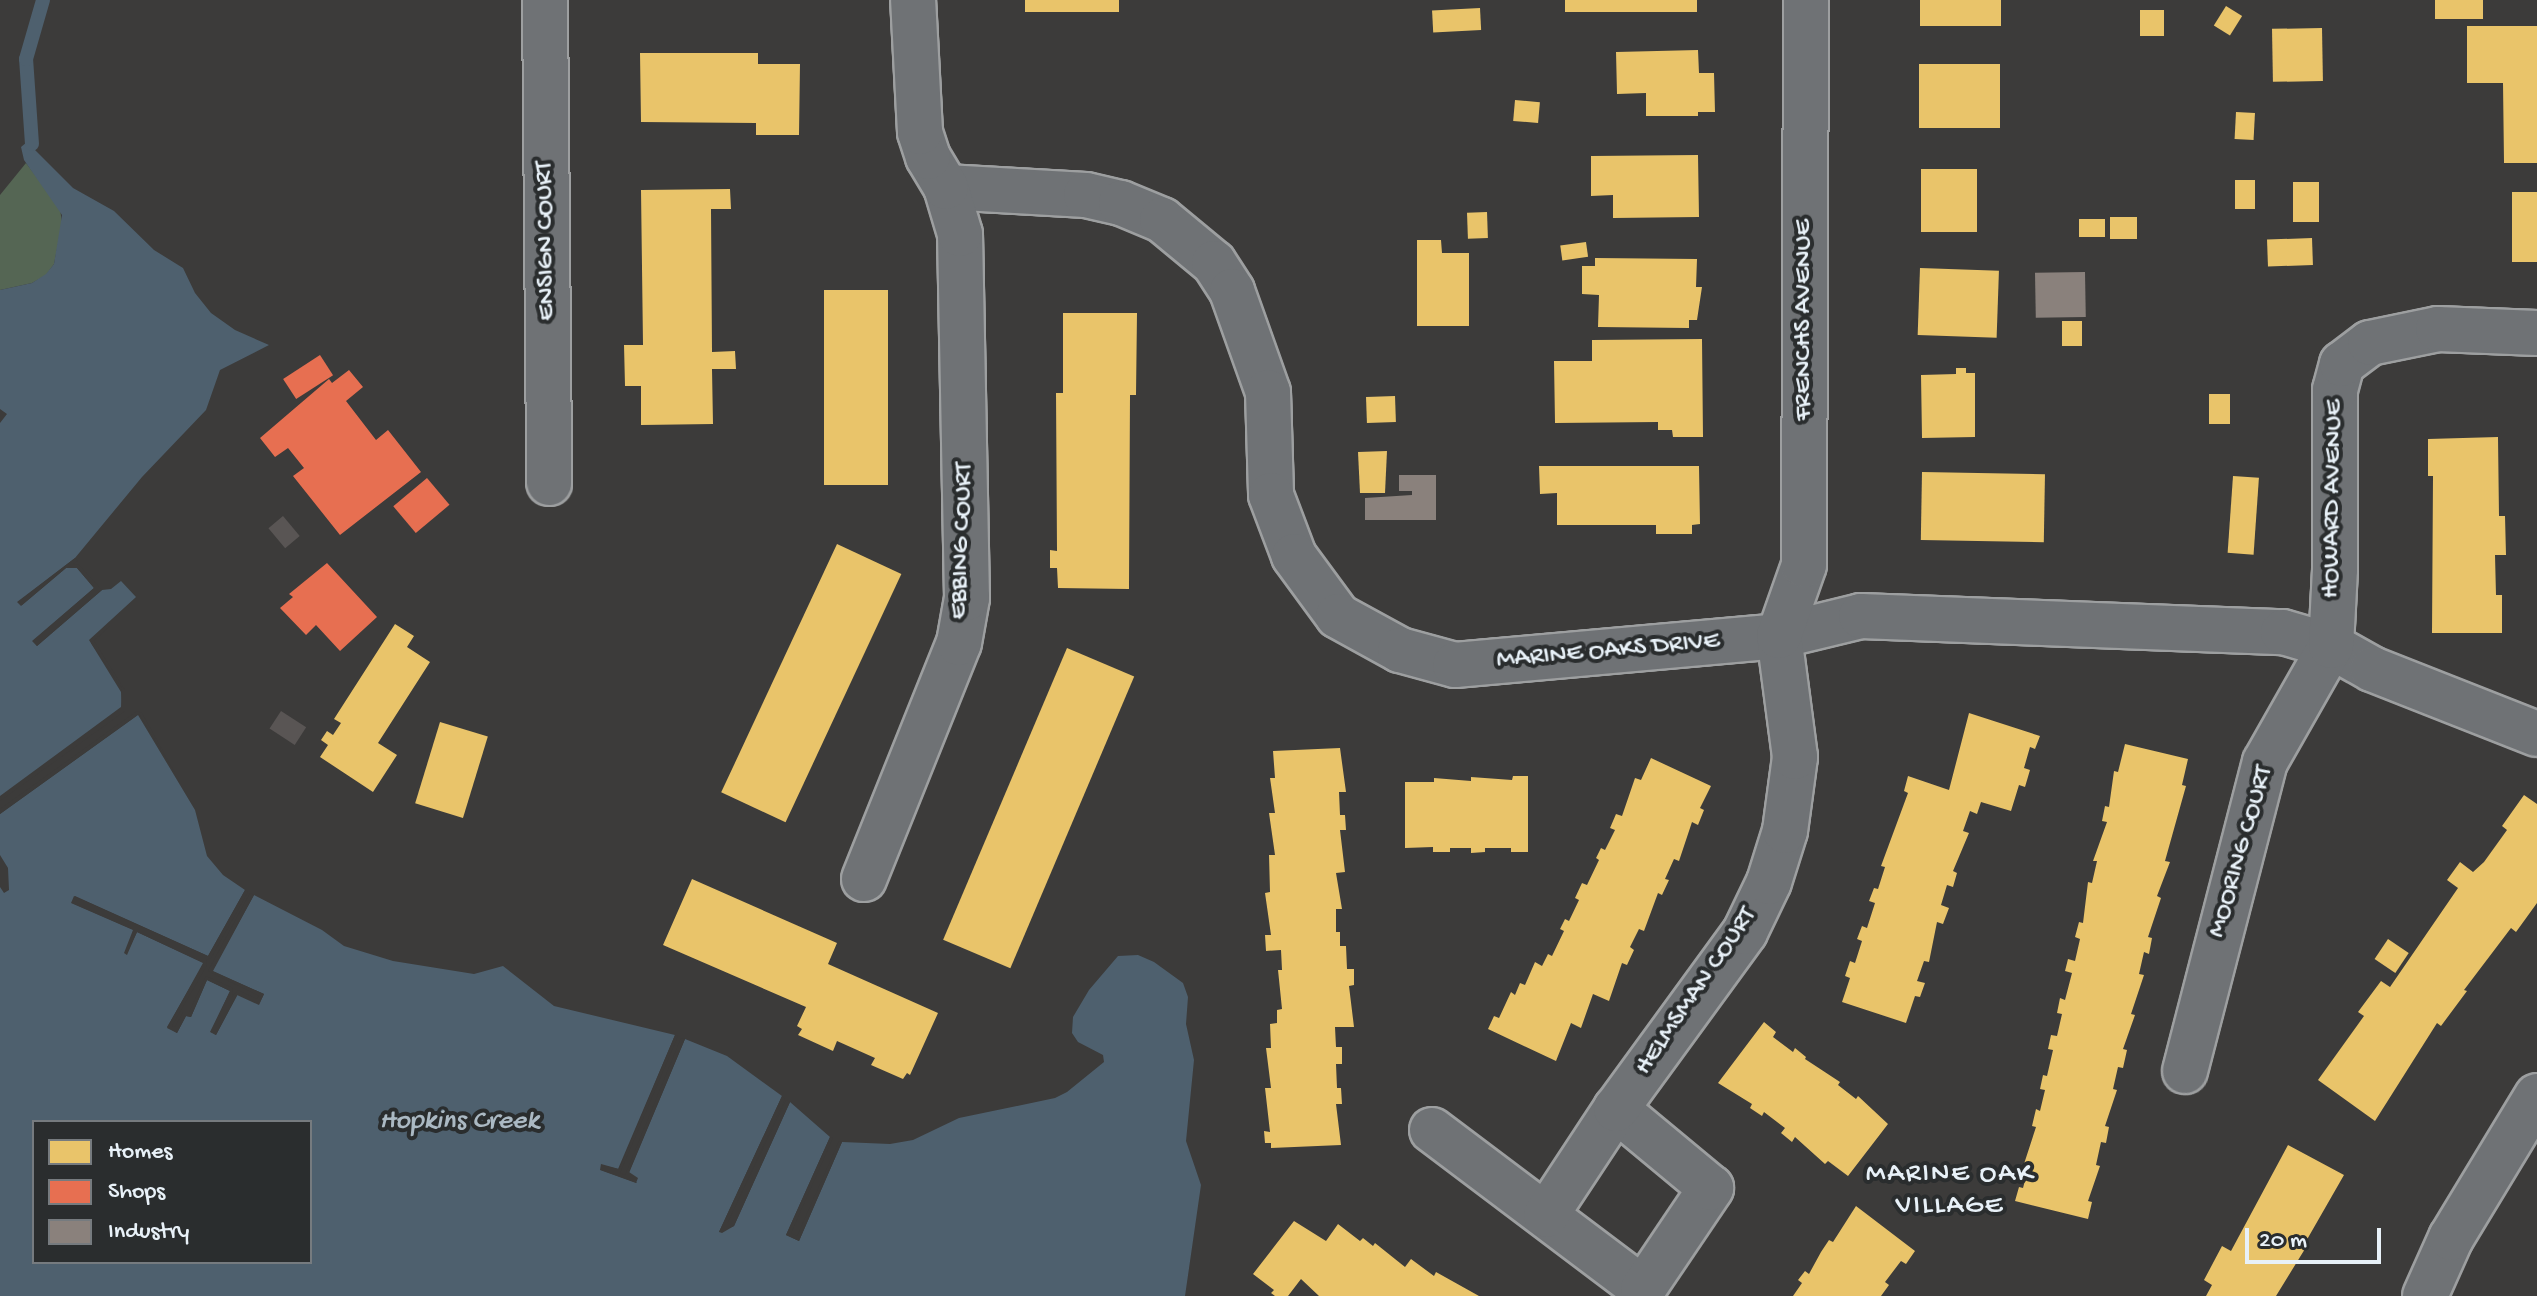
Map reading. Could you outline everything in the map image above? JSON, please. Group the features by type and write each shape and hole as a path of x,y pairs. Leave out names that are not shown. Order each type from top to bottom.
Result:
{"street":[{"name":"ENSIGN COURT","path":"545,0 549,483"},
{"name":"EBBING COURT","path":"864,879 959,643 967,598 960,234 946,187 928,157 920,132 913,0"},
{"name":"FRENCHS AVENUE","path":"1779,636 1804,565 1806,0"},
{"name":"MARINE OAKS DRIVE","path":"946,187 1086,195 1121,203 1162,220 1214,263 1232,291 1268,392 1271,495 1294,556 1338,616 1400,650 1455,665 1779,636 1861,616 2283,632 2331,646 2372,669 2537,734"},
{"name":"HOWARD AVENUE","path":"2331,646 2335,569 2335,390 2342,364 2370,343 2438,329 2537,333"},
{"name":"HELMSMAN COURT","path":"1546,1215 1616,1109 1745,932 1769,882 1785,831 1795,757 1779,636"},
{"name":"MOORING COURT","path":"2185,1071 2265,762 2331,646"},
{"path":"2425,1296 2451,1238 2537,1096"},
{"path":"1432,1130 1643,1289 1711,1188 1616,1109"}],"green space":[{"path":"26,163 60,208 62,224 54,264 46,275 32,283 0,290 0,195"}],"water":[{"path":"27,142 73,188 114,211 154,250 183,268 195,293 211,313 235,330 269,345 220,370 206,410 142,477 75,558 18,602 22,605 66,568 77,568 94,588 33,641 37,646 102,590 111,589 121,581 136,597 89,640 121,692 122,709 0,797 0,423 7,414 0,409 0,290 32,283 46,274 54,264 62,215 24,160 21,147"},
{"name":"Hopkins Creek","path":"138,715 195,810 207,856 223,875 245,890 208,956 75,896 72,903 134,930 126,955 137,932 204,963 167,1027 177,1033 186,1016 191,1017 207,980 230,991 211,1032 216,1035 238,994 259,1004 264,994 212,971 254,895 322,930 344,946 393,961 474,974 503,966 554,1006 675,1035 618,1169 602,1165 601,1170 637,1183 629,1173 685,1039 727,1056 782,1096 719,1232 734,1226 790,1102 830,1137 786,1235 799,1241 842,1142 890,1144 913,1140 959,1118 1055,1098 1104,1062 1103,1055 1078,1042 1072,1033 1073,1017 1089,990 1118,956 1138,955 1154,962 1183,983 1188,997 1186,1024 1194,1060 1186,1141 1201,1185 1185,1296 0,1296 0,887 4,893 9,890 8,868 0,855 0,814"}],"pier":[{"path":"75,558 78,561 73,564 79,565 102,590 37,646 32,641 94,588 77,568 66,568 21,606 17,602"},
{"path":"111,625 94,641 125,690 125,711 0,801 0,796 121,707 122,688 91,643"},
{"path":"137,711 142,713 175,773 139,714 0,814 0,809"},
{"path":"245,890 248,892 211,958 206,960 207,965 172,1026 175,1027 183,1012 189,1012 206,976 233,988 232,997 238,990 257,999 259,996 208,971 250,893 254,895 213,971 264,994 259,1005 237,995 216,1035 210,1032 230,991 207,980 191,1017 186,1016 177,1033 167,1028 203,963 137,932 127,955 124,953 133,930 71,903 74,896 208,956"},
{"path":"675,1035 678,1036 620,1173 625,1175 681,1038 685,1039 629,1172 638,1178 636,1183 600,1170 601,1164 619,1169"},
{"path":"782,1096 785,1099 726,1226 786,1100 790,1102 734,1226 719,1232"},
{"path":"830,1137 833,1138 791,1233 797,1236 839,1141 842,1142 799,1241 786,1235"}],"building: Homes":[{"path":"1025,0 1119,0 1119,12 1025,12"},
{"path":"1565,0 1697,0 1697,12 1565,12"},
{"path":"1920,0 2001,0 2001,26 1920,26"},
{"path":"2435,0 2483,0 2483,19 2435,19"},
{"path":"2226,6 2242,16 2230,36 2214,26"},
{"path":"1480,8 1481,30 1433,32 1432,11"},
{"path":"2140,10 2164,10 2164,36 2140,36"},
{"path":"2467,26 2537,26 2537,163 2504,163 2503,83 2467,83"},
{"path":"2322,28 2323,81 2273,82 2272,29"},
{"path":"1698,50 1699,73 1714,73 1715,112 1698,112 1698,116 1646,116 1646,93 1617,94 1616,52"},
{"path":"640,53 758,53 758,64 800,64 799,135 756,135 756,123 641,122"},
{"path":"1919,64 2000,64 2000,128 1919,128"},
{"path":"1515,100 1540,102 1538,123 1513,121"},
{"path":"2236,112 2255,113 2254,140 2235,139"},
{"path":"1698,155 1699,217 1613,218 1613,195 1591,196 1591,156"},
{"path":"1921,169 1977,169 1977,232 1921,232"},
{"path":"2235,180 2255,180 2255,209 2235,209"},
{"path":"2293,182 2319,182 2319,222 2293,222"},
{"path":"730,189 731,209 711,209 712,352 735,351 736,369 712,369 713,424 641,425 641,386 625,386 624,345 643,345 641,190"},
{"path":"2512,192 2537,192 2537,262 2512,262"},
{"path":"1487,212 1488,238 1468,239 1467,213"},
{"path":"2110,217 2137,217 2137,239 2110,239"},
{"path":"2079,219 2105,219 2105,237 2079,237"},
{"path":"2312,238 2313,265 2268,267 2267,240"},
{"path":"1417,240 1441,240 1442,253 1469,253 1469,326 1417,326"},
{"path":"1586,242 1588,257 1562,260 1560,246"},
{"path":"1595,258 1697,259 1696,287 1702,287 1697,320 1689,320 1689,328 1598,327 1599,295 1582,294 1582,266 1595,266"},
{"path":"1920,268 1999,271 1997,338 1918,335"},
{"path":"824,290 888,290 888,485 824,485"},
{"path":"1063,313 1137,313 1136,395 1130,395 1129,589 1058,588 1057,568 1050,568 1050,550 1057,551 1056,393 1063,393"},
{"path":"2062,321 2082,321 2082,346 2062,346"},
{"path":"1702,339 1703,437 1673,437 1672,430 1658,430 1658,422 1555,423 1554,361 1592,361 1592,340"},
{"path":"1956,368 1966,368 1966,373 1975,373 1975,437 1922,438 1921,375 1956,374"},
{"path":"2209,394 2230,394 2230,424 2209,424"},
{"path":"1395,396 1396,422 1367,423 1366,397"},
{"path":"2498,437 2499,516 2505,516 2506,555 2495,555 2496,595 2502,595 2502,633 2432,633 2433,476 2428,476 2428,439"},
{"path":"1387,451 1385,493 1360,493 1358,452"},
{"path":"1539,466 1699,466 1700,524 1692,525 1692,534 1656,534 1656,525 1557,525 1557,493 1540,494"},
{"path":"1922,472 2045,474 2044,542 1921,540"},
{"path":"2233,476 2259,478 2254,555 2228,553"},
{"path":"837,544 901,574 786,822 721,792"},
{"path":"395,624 414,636 407,647 430,662 378,743 397,755 373,792 320,757 328,745 321,740 327,731 333,735 341,723 334,719"},
{"path":"1067,648 1134,677 1010,968 943,940"},
{"path":"1969,713 2040,736 2035,749 2030,747 2024,768 2030,770 2025,787 2019,785 2011,811 1981,802 1977,814 1970,811 1963,831 1969,833 1953,871 1957,873 1953,887 1947,885 1941,905 1949,908 1943,924 1937,922 1929,962 1924,961 1917,981 1925,983 1920,997 1915,996 1906,1023 1842,1002 1850,978 1845,976 1850,961 1855,963 1862,941 1857,939 1862,926 1867,928 1875,903 1869,901 1874,888 1878,889 1885,867 1881,866 1908,793 1904,791 1908,776 1949,790"},
{"path":"440,722 488,737 463,818 415,803"},
{"path":"2125,744 2188,759 2182,785 2186,786 2165,861 2170,862 2157,896 2161,898 2148,937 2152,938 2149,954 2144,952 2139,974 2144,975 2123,1049 2127,1050 2123,1068 2118,1067 2113,1089 2117,1090 2105,1126 2109,1127 2106,1143 2101,1142 2096,1165 2100,1166 2088,1201 2092,1202 2088,1219 2015,1201 2019,1187 2023,1188 2028,1169 2023,1167 2036,1127 2032,1126 2036,1109 2040,1111 2045,1090 2040,1089 2043,1075 2047,1076 2053,1050 2048,1049 2051,1035 2057,1036 2062,1014 2057,1013 2060,998 2065,1000 2072,973 2065,971 2068,959 2075,961 2080,939 2075,937 2079,922 2083,923 2088,882 2092,883 2097,861 2093,861 2107,822 2102,821 2105,806 2109,807 2114,771 2118,772"},
{"path":"1340,748 1346,792 1339,792 1340,815 1345,815 1346,830 1340,830 1345,872 1336,873 1342,909 1336,909 1336,932 1340,932 1340,946 1346,946 1347,969 1354,969 1354,985 1349,986 1354,1027 1335,1027 1336,1047 1342,1047 1342,1064 1336,1064 1337,1088 1341,1088 1342,1104 1336,1104 1341,1145 1271,1148 1271,1143 1265,1143 1264,1131 1270,1132 1265,1088 1271,1088 1266,1048 1271,1048 1270,1024 1277,1023 1277,1010 1282,1009 1278,970 1282,970 1281,950 1266,951 1265,935 1271,935 1265,893 1270,892 1269,855 1275,855 1269,813 1275,813 1270,778 1275,778 1273,751"},
{"path":"1651,758 1711,786 1700,808 1704,810 1698,825 1692,822 1679,861 1674,859 1665,879 1669,880 1662,895 1658,893 1644,931 1639,929 1630,947 1634,950 1627,965 1622,963 1609,1001 1593,994 1581,1028 1571,1023 1556,1061 1488,1029 1494,1016 1499,1018 1511,992 1515,995 1520,983 1525,985 1535,962 1542,966 1548,954 1552,956 1564,931 1560,929 1565,919 1569,921 1579,900 1575,898 1582,883 1587,885 1601,848 1605,850 1615,830 1610,828 1616,814 1622,816 1635,778 1641,780"},
{"path":"1513,776 1528,776 1528,852 1511,852 1511,848 1485,848 1485,852 1471,853 1471,848 1433,852 1433,847 1405,848 1405,782 1434,782 1434,778 1471,781 1471,777 1512,780"},
{"path":"2524,795 2537,804 2537,903 2516,932 2511,928 2441,1026 2437,1023 2375,1121 2318,1080 2364,1016 2358,1012 2381,981 2390,987 2458,888 2447,880 2460,862 2473,872 2484,862 2507,830 2502,826"},
{"path":"692,879 837,943 828,964 938,1013 910,1075 907,1073 903,1079 871,1065 875,1058 837,1041 833,1051 798,1035 802,1029 797,1026 806,1007 663,945"},
{"path":"2388,939 2409,953 2395,973 2375,959"},
{"path":"1764,1022 1776,1032 1773,1037 1793,1052 1795,1048 1805,1059 1840,1082 1838,1085 1856,1099 1858,1096 1888,1124 1848,1176 1828,1161 1825,1164 1795,1137 1792,1142 1781,1133 1785,1128 1764,1112 1762,1116 1750,1108 1752,1104 1718,1083"},
{"path":"2288,1145 2344,1175 2305,1243 2308,1244 2276,1296 2206,1296 2212,1285 2204,1280 2222,1246 2231,1251"},
{"path":"1856,1206 1915,1251 1906,1264 1901,1261 1885,1282 1889,1285 1881,1296 1793,1296 1802,1283 1798,1280 1805,1271 1809,1274 1829,1240 1833,1242"},
{"path":"1294,1221 1326,1241 1338,1224 1360,1241 1363,1238 1373,1246 1375,1243 1405,1267 1411,1259 1434,1276 1436,1272 1479,1296 1319,1296 1301,1279 1288,1296 1275,1296 1271,1293 1274,1290 1253,1274"}],"building: Shops":[{"path":"320,355 333,375 296,399 283,379"},
{"path":"349,370 363,387 346,401 376,440 388,430 421,472 340,535 293,476 304,468 288,448 275,457 260,438 329,379 332,383"},
{"path":"427,478 449,505 416,533 393,506"},
{"path":"327,563 377,617 340,651 316,625 306,635 280,608 293,597 289,594"}],"building: Industry":[{"path":"2085,272 2086,317 2036,318 2035,273"},
{"path":"1399,475 1436,475 1436,520 1365,520 1365,498 1412,495 1412,491 1399,491"}],"building: Other":[{"path":"283,516 300,536 285,548 268,528"},
{"path":"281,711 306,727 295,745 270,729"}],"waterway":[{"path":"32,144 26,59 43,0"}],"district":[{"name":"MARINE OAK VILLAGE","path":"1950,1191"}]}
